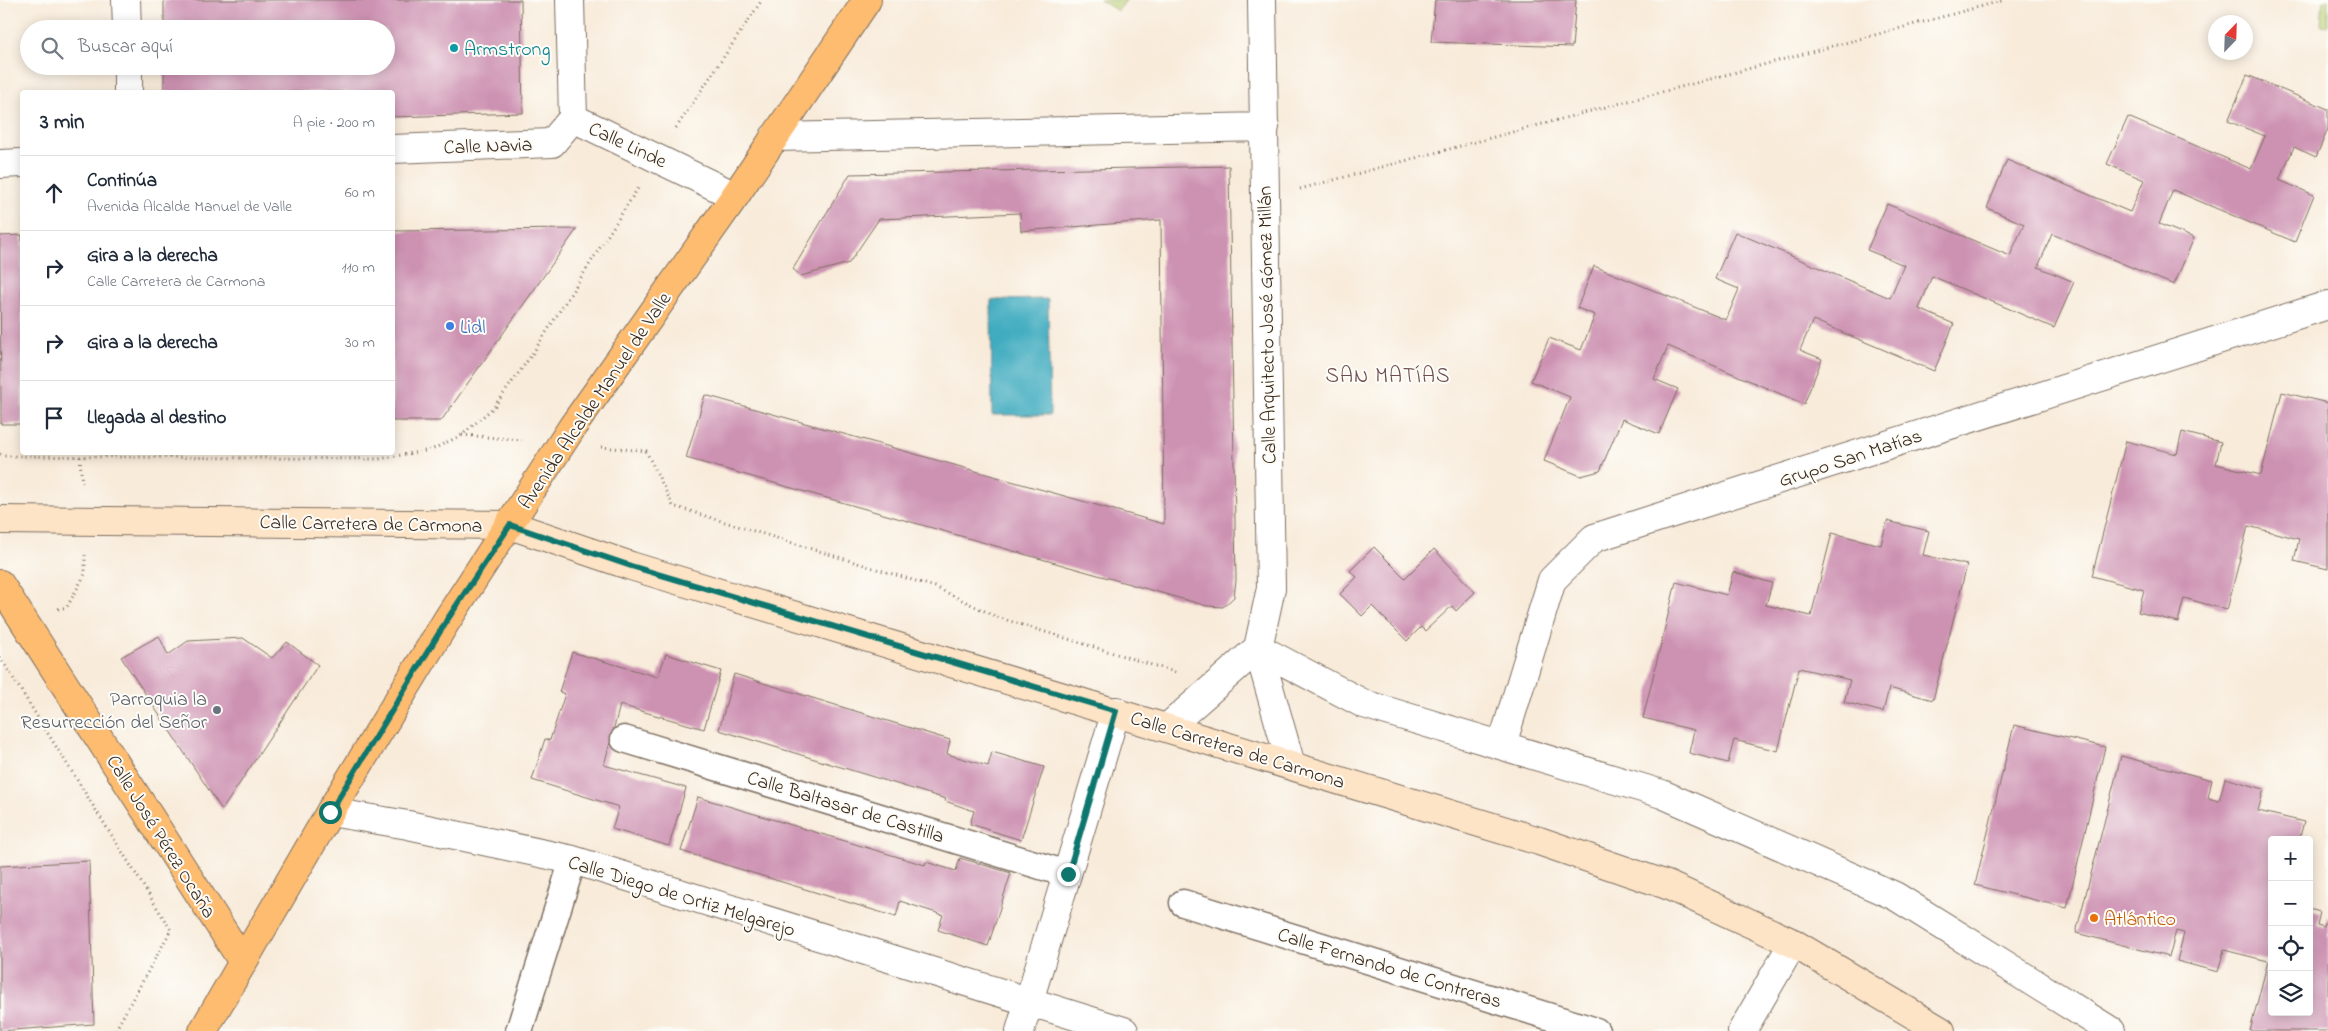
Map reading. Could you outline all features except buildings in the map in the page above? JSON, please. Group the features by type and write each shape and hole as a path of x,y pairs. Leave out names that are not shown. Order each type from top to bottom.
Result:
{"main road":[{"name":"Avenida Alcalde Manuel de Valle","path":"202,1031 330,812 447,620 573,426 735,196 867,0"},
{"name":"Calle Carretera de Carmona","path":"0,520 510,525 631,566 1116,711 1539,841 1667,885 1793,943 1941,1031"},
{"name":"Calle José Pérez Ocaña","path":"0,584 22,615 242,962"}],"street":[{"path":"126,0 127,20"},
{"name":"Calle Linde","path":"570,0 574,118 735,196"},
{"name":"Calle Arquitecto José Gómez Millán","path":"1258,648 1271,588 1262,0"},
{"path":"128,75 128,90"},
{"name":"Calle Navia","path":"395,149 552,142 574,118"},
{"path":"774,136 1264,127"},
{"path":"0,164 20,163"},
{"name":"Grupo San Matías","path":"1502,745 1552,580 1594,538 2328,305"},
{"path":"1168,728 1258,648"},
{"path":"1258,648 1364,704 1662,794 1895,896 2111,1031"},
{"path":"1258,648 1291,765"},
{"path":"1020,1031 1116,711"},
{"name":"Calle Baltasar de Castilla","path":"624,739 1068,874"},
{"name":"Calle Diego de Ortiz Melgarejo","path":"330,812 408,825 573,860 1124,1031"},
{"path":"519,1031 573,860"},
{"name":"Calle Fernando de Contreras","path":"1183,903 1596,1031"},
{"path":"1742,1031 1793,943"}],"path":[{"path":"671,136 762,0"},
{"path":"1264,199 2006,0"},
{"path":"0,454 4,456 379,459 431,450 462,435 494,408 533,353 641,182"},
{"path":"646,451 673,506 935,587 997,617 1181,674"},
{"path":"0,656 172,930 115,1031"}],"green space":[{"path":"1100,0 1126,0 1118,11"},
{"path":"2323,0 2328,0 2328,26 2321,25"}],"water":[{"path":"1048,299 1050,415 992,415 991,300"}],"place":[{"name":"Armstrong","path":"454,48"},
{"name":"Lidl","path":"450,326"},
{"name":"Parroquia la Resurrección del Señor","path":"217,710"},
{"name":"Atlántico","path":"2094,918"}],"district":[{"name":"SAN MATÍAS","path":"1388,375"}],"route":[{"path":"330,812 447,620 510,525 631,566 1116,711 1068,874"}]}
